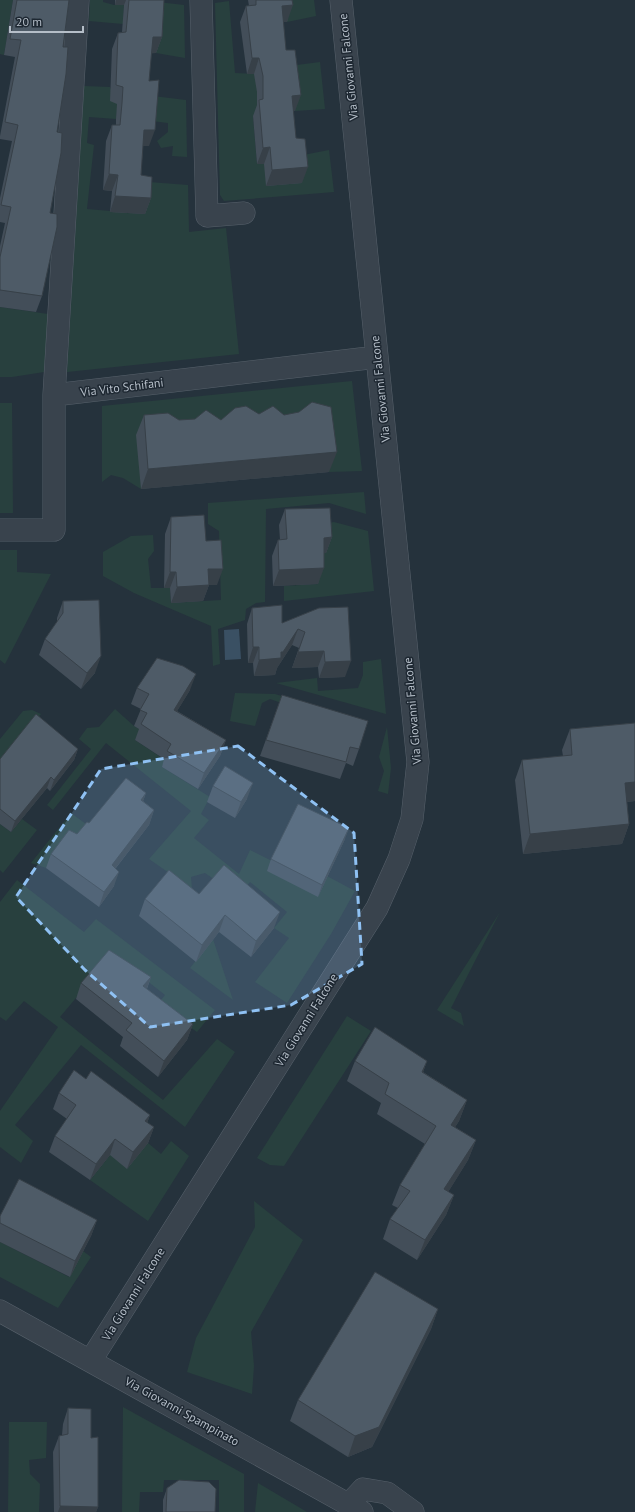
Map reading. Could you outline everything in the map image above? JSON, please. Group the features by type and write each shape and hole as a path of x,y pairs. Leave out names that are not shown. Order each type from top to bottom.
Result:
{"street":[{"path":"0,530 54,530 54,395 78,0"},
{"path":"201,0 207,216 244,213"},
{"name":"Via Giovanni Falcone","path":"91,1360 377,908 399,859 412,819 418,762 341,0"},
{"name":"Via Vito Schifani","path":"54,395 377,357"},
{"name":"Via Giovanni Spampinato","path":"0,1311 356,1508"},
{"path":"356,1508 363,1489 387,1493 413,1512"}],"highlighted area":[{"path":"238,746 354,833 362,964 291,1005 150,1027 85,970 16,897 101,769"}],"green space":[{"path":"0,0 13,0 4,55 0,54"},
{"path":"90,0 103,0 103,2 114,5 124,5 123,24 89,21"},
{"path":"283,0 314,0 316,16 287,22"},
{"path":"229,1 235,73 256,74 261,115 253,116 257,164 329,150 334,192 224,201 220,195 215,3"},
{"path":"158,2 184,5 185,58 156,53"},
{"path":"320,62 325,109 295,111 289,66"},
{"path":"84,86 110,87 118,104 116,119 89,117 87,143 94,145 87,209 145,214 136,181 188,185 189,232 226,228 239,354 67,372"},
{"path":"153,96 186,100 187,157 172,156 173,146 161,148 157,141 168,132 168,123 152,121"},
{"path":"0,307 48,314 44,372 12,377 0,377"},
{"path":"352,381 362,471 329,472 324,427 141,489 123,478 111,475 102,482 102,406"},
{"path":"0,403 12,403 13,513 0,513"},
{"path":"364,492 366,514 329,503 266,509 265,602 256,603 246,609 245,620 218,629 220,664 213,666 211,626 134,593 103,576 103,552 131,536 153,535 154,551 148,559 151,588 170,588 171,603 221,600 219,531 208,524 208,503"},
{"path":"334,522 368,531 374,591 284,601 284,586 318,584 318,554 324,524"},
{"path":"0,550 17,550 17,572 51,574 5,664 0,660"},
{"path":"381,659 386,714 276,683 317,678 318,691 358,688 363,675 363,662"},
{"path":"235,693 275,694 318,707 313,714 270,699 262,703 255,726 230,721"},
{"path":"115,709 134,726 141,730 135,740 165,760 162,767 210,797 201,814 209,820 194,838 239,874 250,850 272,861 327,876 355,891 331,934 287,1003 255,982 289,938 274,928 287,912 250,882 237,898 205,873 191,877 192,889 149,859 191,811 106,743 53,810 47,805 91,749 79,739 87,728 99,727"},
{"path":"32,710 41,714 0,767 0,739 23,711"},
{"path":"387,727 391,768 388,794 378,791 384,771 379,757"},
{"path":"71,813 105,838 64,844 46,868 31,863"},
{"path":"22,819 37,830 3,873 0,870 0,824 11,832"},
{"path":"17,880 84,932 96,919 215,1010 197,1032 158,1004 165,995 113,954 60,1017 163,1100 217,1039 235,1052 185,1127 81,1045 15,1125 33,1141 21,1163 0,1147 0,1111 58,1027 24,1001 6,1021 0,1017 0,902"},
{"path":"500,912 451,1008 461,1013 464,1026 437,1010"},
{"path":"213,939 233,1000 190,968"},
{"path":"347,1016 371,1031 284,1166 270,1165 257,1158"},
{"path":"171,1141 189,1156 148,1221 90,1180 110,1155 148,1143 161,1154"},
{"path":"254,1201 303,1240 251,1332 254,1366 252,1394 187,1372 196,1338 255,1227"},
{"path":"0,1242 69,1277 83,1251 91,1257 58,1308 0,1277"},
{"path":"123,1407 244,1474 244,1512 219,1512 219,1480 164,1480 163,1492 140,1492 139,1512 122,1512"},
{"path":"9,1422 47,1422 46,1458 29,1460 30,1474 40,1484 39,1512 8,1512"},
{"path":"258,1483 307,1512 255,1512"}],"water":[{"path":"239,629 241,659 225,660 224,630"}],"building":[{"path":"17,0 69,0 63,47 68,47 66,74 57,132 62,133 61,153 50,213 57,214 57,227 42,296 0,290 0,257 11,207 1,205 18,125 5,122 21,40 10,39"},
{"path":"129,0 164,0 162,37 153,37 149,81 159,80 155,130 144,130 141,175 152,177 151,198 115,196 118,175 109,174 112,125 120,125 122,103 123,87 116,85 118,33 126,32"},
{"path":"256,0 292,0 293,5 282,6 286,50 295,50 301,95 292,96 296,138 305,139 308,167 272,170 270,147 263,148 259,100 263,99 263,76 259,58 252,58 246,6 256,5"},
{"path":"312,402 331,407 337,452 148,469 144,415 168,413 179,420 195,419 206,410 221,420 235,408 246,406 259,414 273,406 284,415 299,412"},
{"path":"330,508 332,537 324,538 324,568 279,570 278,540 287,539 285,509"},
{"path":"204,515 206,541 221,540 223,569 208,569 209,585 177,587 176,572 170,572 171,517"},
{"path":"99,600 101,656 87,673 45,639 63,613 63,601"},
{"path":"282,605 282,623 319,608 348,607 351,661 325,662 324,651 298,652 305,632 298,629 283,652 281,652 281,658 259,660 259,647 253,647 252,608"},
{"path":"157,658 183,666 196,674 174,710 226,740 204,773 167,751 171,744 141,724 147,713 140,710 149,694 137,688"},
{"path":"282,695 368,721 359,749 350,747 346,762 266,740"},
{"path":"36,714 78,749 54,780 51,777 15,821 0,809 0,759"},
{"path":"635,723 635,782 625,783 629,824 530,834 522,760 572,755 570,729"},
{"path":"225,766 253,783 241,802 213,786"},
{"path":"126,778 146,793 141,800 154,810 112,865 119,872 104,892 51,854 69,830 77,834 87,822 89,823"},
{"path":"298,804 349,828 322,885 271,859"},
{"path":"224,865 280,912 256,941 225,915 202,945 145,899 169,870 199,894"},
{"path":"109,950 151,977 143,986 193,1024 164,1061 126,1030 132,1023 81,983"},
{"path":"375,1027 427,1061 422,1072 467,1100 451,1125 476,1140 444,1189 454,1195 425,1240 390,1219 410,1191 400,1185 436,1126 385,1094 389,1083 355,1061"},
{"path":"74,1070 86,1079 91,1071 150,1115 145,1121 154,1127 133,1152 115,1139 96,1164 55,1136 76,1105 59,1093"},
{"path":"19,1179 97,1220 75,1261 0,1223 0,1216"},
{"path":"375,1272 438,1309 379,1427 355,1436 298,1400"},
{"path":"68,1408 91,1409 91,1438 98,1437 98,1507 60,1506 59,1436 68,1434"},
{"path":"179,1480 209,1482 216,1489 215,1512 166,1512 167,1488"}]}
